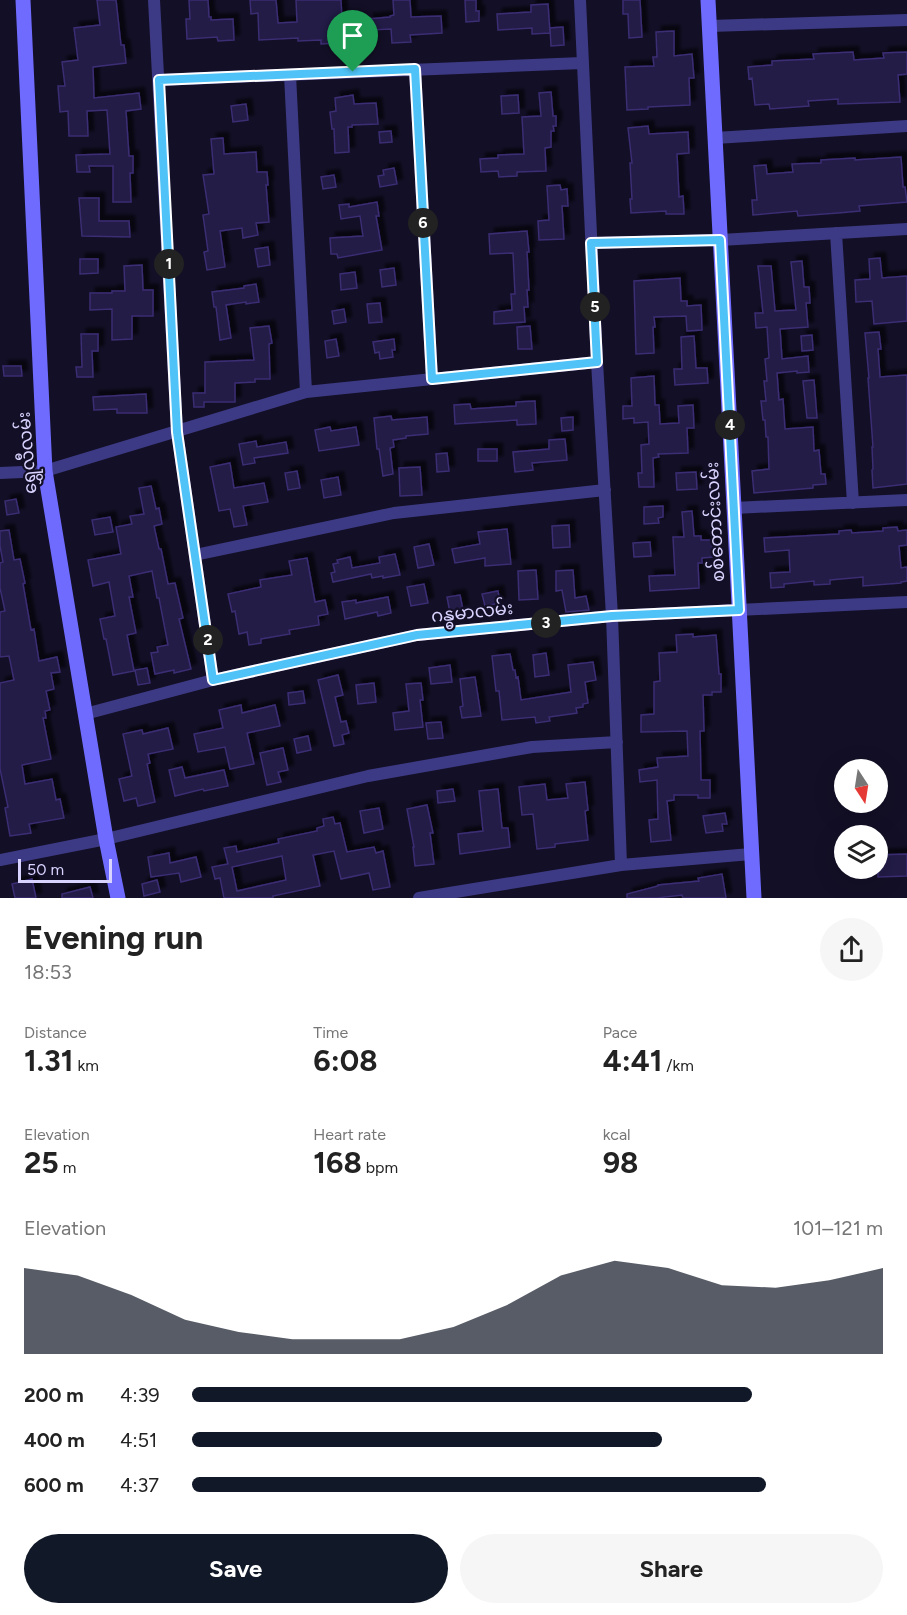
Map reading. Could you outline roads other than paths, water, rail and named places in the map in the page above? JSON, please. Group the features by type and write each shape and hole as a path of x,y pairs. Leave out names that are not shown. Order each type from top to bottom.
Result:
{"street":[{"name":"ရွှေလီလမ်း","path":"23,0 45,471 106,839 118,898"},
{"path":"154,0 177,432 213,680"},
{"path":"580,0 597,362 612,616 621,866"},
{"name":"စစ်တောင်းလမ်း","path":"708,0 754,898"},
{"path":"710,26 907,20"},
{"path":"159,80 582,63"},
{"path":"415,69 432,379"},
{"path":"290,75 306,392"},
{"path":"715,138 907,126"},
{"path":"591,243 720,240 907,229"},
{"path":"836,233 853,503"},
{"path":"0,473 45,471 306,392 597,362"},
{"path":"195,555 394,513 605,490"},
{"path":"734,508 907,500"},
{"name":"ဂန္ဓမာလမ်း","path":"85,714 213,680 417,635 612,616 907,602"},
{"path":"0,860 106,839 368,776 532,747 617,742"},
{"path":"419,898 621,866 752,854"}]}
